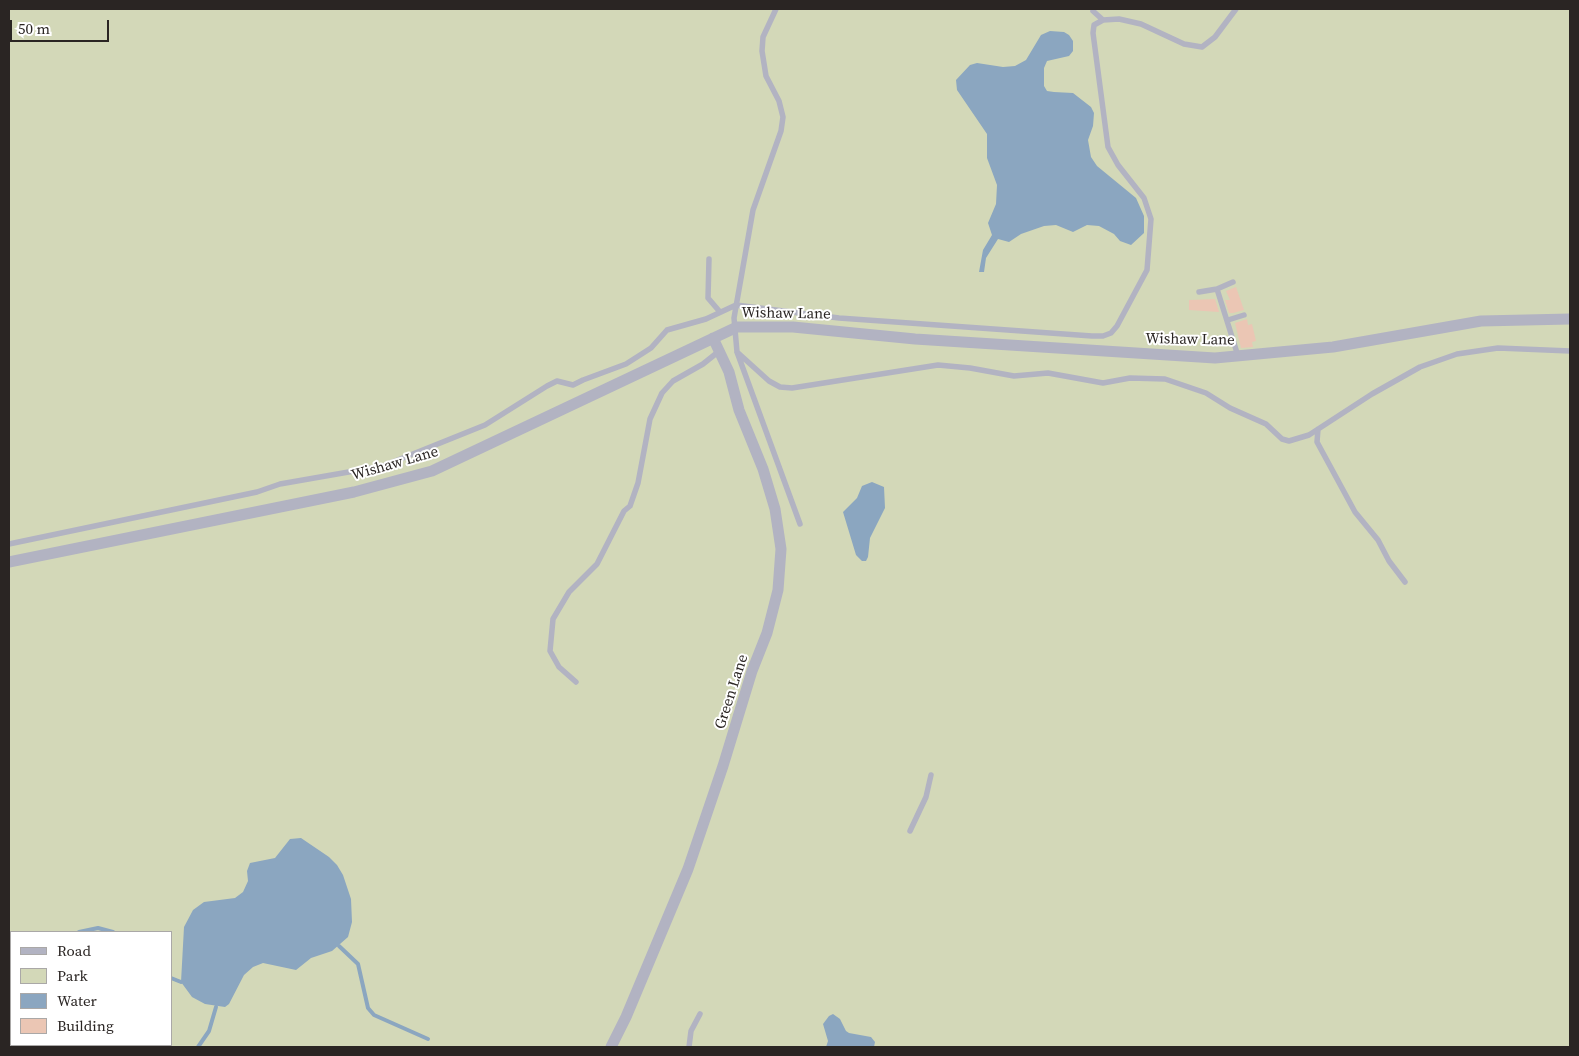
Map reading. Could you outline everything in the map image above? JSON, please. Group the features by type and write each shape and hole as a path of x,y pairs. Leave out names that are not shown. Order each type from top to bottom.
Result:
{"street":[{"name":"Wishaw Lane","path":"9,562 354,492 432,471 737,327 802,327 915,339 1049,346 1095,352 1215,358 1291,350 1333,348 1481,322 1570,319"},
{"name":"Green Lane","path":"611,1047 626,1017 688,869 735,732 752,671 767,633 778,590 781,549 775,510 763,469 742,416 729,372 713,338"}],"lane":[{"path":"776,9 765,31 762,51 766,76 779,101 783,117 781,131 753,210 734,318 737,327 737,352 800,524"},
{"path":"1094,26 1103,20 1119,19 1141,24 1184,44 1202,47 1216,37 1236,9"},
{"path":"9,544 257,492 280,484 383,466 485,425 552,384 557,382 573,386 583,380 626,364 651,348 667,330 706,319 736,305 839,318 1092,336 1103,336 1111,333 1147,270 1150,219 1144,198 1118,165 1108,147 1097,73 1092,11 1103,20"},
{"path":"709,259 706,288 708,298 720,312"},
{"path":"1199,292 1217,289 1233,282"},
{"path":"1217,289 1238,356"},
{"path":"1228,320 1244,315"},
{"path":"737,352 769,381 780,387 792,388 938,365 970,368 1014,376 1048,374 1103,383 1130,378 1165,379 1193,387 1230,408 1257,419 1266,424 1282,439 1298,440 1420,367 1457,354 1498,348 1570,351"},
{"path":"576,682 559,667 550,651 553,620 569,592 597,564 624,511 630,506 638,483 650,420 662,393 673,381 703,364 718,352"},
{"path":"1318,429 1316,442 1354,512 1378,540 1389,561 1405,582"},
{"path":"910,830 926,797 931,775"},
{"path":"689,1047 691,1030 700,1014"}],"green space":[{"path":"9,9 1570,9 1570,1047 9,1047"}],"water":[{"path":"1050,31 1064,32 1069,35 1073,41 1073,51 1069,56 1047,61 1044,68 1044,86 1047,91 1073,93 1091,107 1094,113 1093,126 1088,140 1091,157 1097,166 1136,198 1144,216 1144,233 1131,245 1120,241 1114,234 1099,226 1087,225 1073,232 1056,225 1044,226 1021,234 1009,242 998,239 986,258 984,272 979,272 983,250 992,235 988,223 996,204 997,185 987,158 987,134 957,90 956,80 970,65 977,63 1003,67 1015,66 1026,60 1041,35"},
{"path":"872,482 884,487 885,508 870,538 868,557 866,561 862,561 856,555 843,512 857,498 862,486"},
{"path":"301,838 329,857 343,875 351,899 352,922 348,937 332,951 311,958 296,970 263,963 253,967 244,975 229,1004 225,1007 205,1004 192,997 181,982 184,927 193,910 204,902 235,898 243,892 248,881 247,871 250,863 275,858 290,839"},
{"path":"833,1014 840,1019 849,1033 871,1037 875,1042 874,1047 826,1047 828,1041 823,1024"}],"building":[{"path":"1236,287 1244,310 1229,313 1225,300 1230,300 1226,291"},
{"path":"1215,299 1219,312 1189,310 1189,300"},
{"path":"1247,319 1248,325 1252,324 1256,341 1252,342 1253,347 1241,348 1235,323"}],"waterway":[{"path":"84,931 98,928 109,931"},
{"path":"339,946 358,964 368,1008 374,1015 428,1039"},
{"path":"172,978 181,982"},
{"path":"198,1047 209,1031 216,1007"}]}
